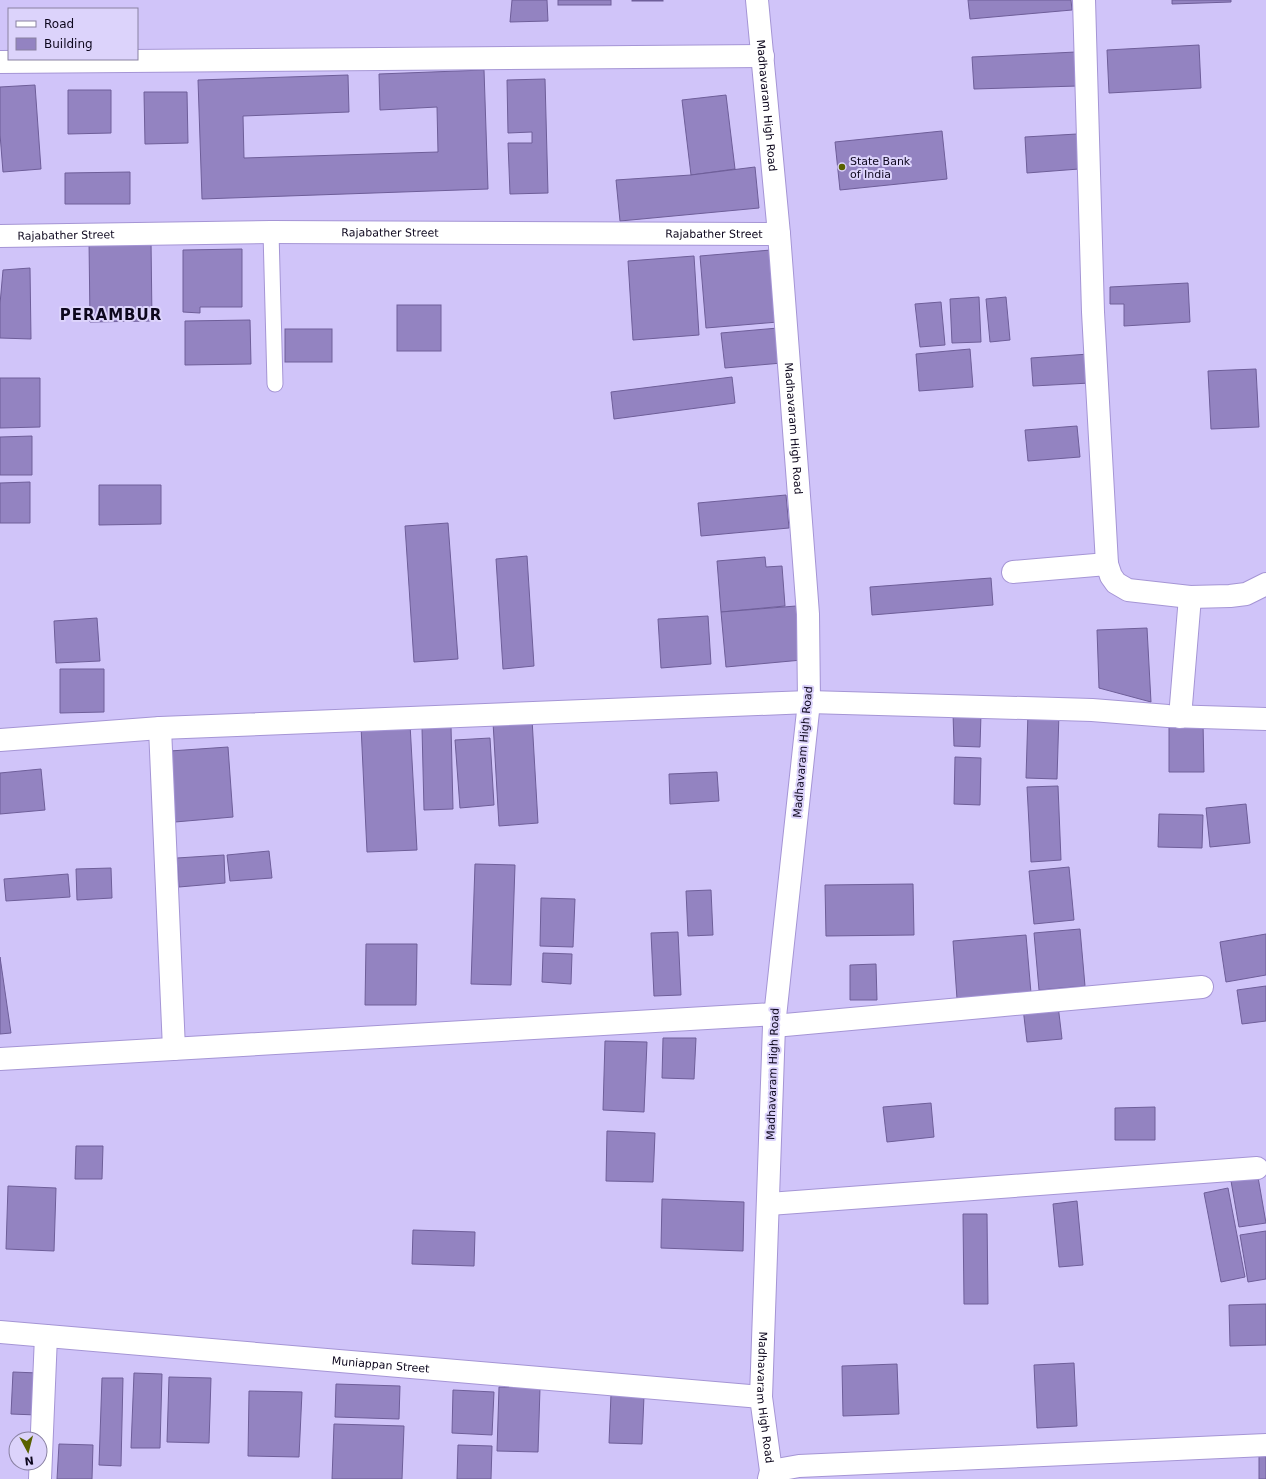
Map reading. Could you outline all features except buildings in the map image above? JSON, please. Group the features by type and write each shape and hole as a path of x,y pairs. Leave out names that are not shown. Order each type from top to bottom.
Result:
{"street":[{"name":"Madhavaram High Road","path":"757,0 779,234 808,614 810,702 775,1020 761,1397 770,1475"},
{"path":"1084,0 1094,312 1107,564 1111,576 1116,583 1128,590 1190,597 1230,596 1246,594 1266,584"},
{"path":"0,62 763,56"},
{"name":"Rajabather Street","path":"0,236 271,232 779,234"},
{"path":"1013,572 1107,564"},
{"path":"1180,717 1190,597"},
{"path":"0,740 160,728 810,702 1092,710 1180,717 1266,719"},
{"path":"160,728 174,1049"},
{"path":"0,1058 775,1020 1202,987"},
{"path":"769,1204 1257,1168"},
{"name":"Muniappan Street","path":"0,1332 761,1397"},
{"path":"40,1479 46,1336"},
{"path":"770,1475 799,1466 1266,1445"}],"lane":[{"path":"271,232 275,384"}],"place":[{"name":"State Bank of India","path":"842,167"}],"district":[{"name":"PERAMBUR","path":"111,315"}]}
